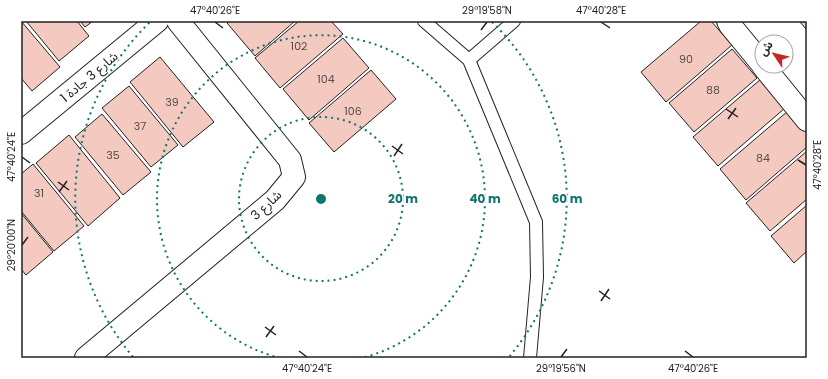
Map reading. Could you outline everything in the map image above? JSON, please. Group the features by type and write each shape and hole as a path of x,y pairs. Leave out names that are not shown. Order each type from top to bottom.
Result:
{"street":[{"name":"شارع 3 جادة 1","path":"21,133 157,21"},
{"name":"شارع 3","path":"86,358 274,200 294,177 290,160 178,21"},
{"path":"728,21 754,54"},
{"path":"770,74 807,120"}],"lane":[{"path":"424,21 469,60 536,222 537,277 530,358"},
{"path":"469,60 514,21"}],"building":[{"path":"21,21 60,67 32,91 21,78"},
{"path":"26,21 77,21 89,36 59,61"},
{"path":"80,21 93,21 85,27"},
{"path":"230,21 295,21 255,56 227,23"},
{"path":"299,21 331,21 343,34 280,88 255,58"},
{"path":"701,21 711,21 732,45 666,102 641,72"},
{"path":"799,21 807,21 807,30"},
{"path":"343,38 369,68 309,120 283,89"},
{"path":"732,49 757,78 694,132 669,103"},
{"path":"160,57 214,122 183,147 130,82"},
{"path":"371,70 396,99 334,152 309,123"},
{"path":"761,79 785,108 718,166 693,137"},
{"path":"129,86 178,145 151,167 102,108"},
{"path":"788,111 807,133 807,147 746,200 720,169"},
{"path":"102,114 151,172 123,195 75,137"},
{"path":"69,135 120,198 88,226 36,163"},
{"path":"807,151 807,199 770,231 746,203"},
{"path":"33,164 84,226 54,251 21,211 21,174"},
{"path":"807,205 807,251 794,263 771,236"},
{"path":"21,213 53,252 26,275 21,269"}]}
